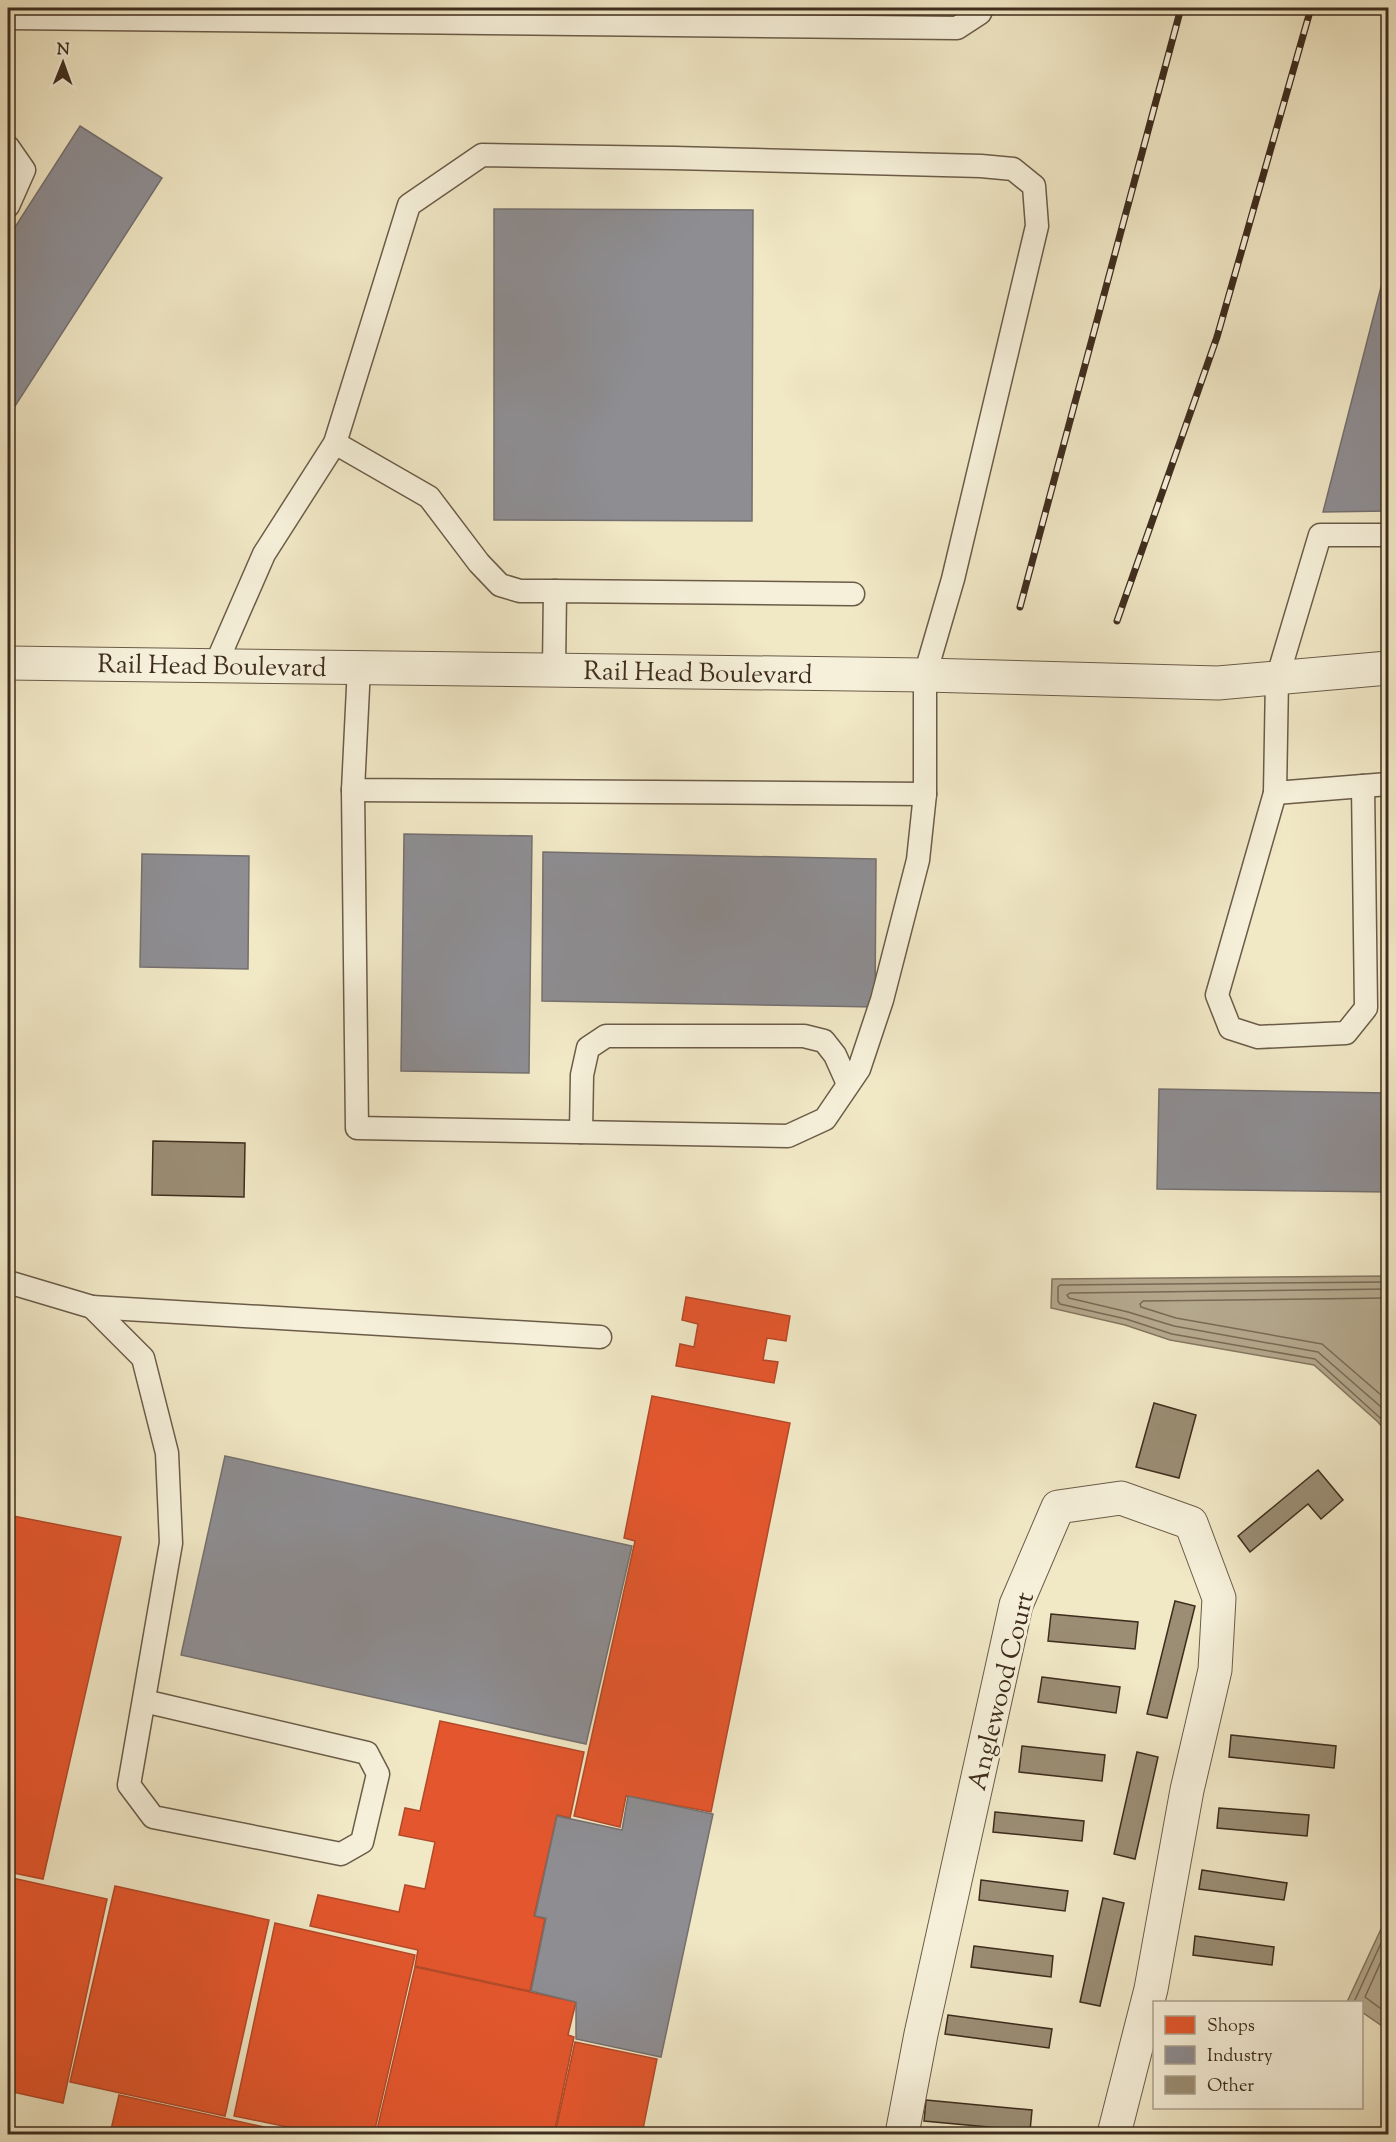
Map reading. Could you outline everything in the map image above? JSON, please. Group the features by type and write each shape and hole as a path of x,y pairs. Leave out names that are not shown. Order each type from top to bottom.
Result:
{"street":[{"name":"Rail Head Boulevard","path":"8,663 925,675 1218,683 1389,668"},
{"name":"Anglewood Court","path":"902,2134 921,2034 1016,1605 1058,1507 1121,1498 1191,1523 1219,1598 1215,1670 1187,1790 1151,1989 1114,2134"}],"lane":[{"path":"8,18 957,28 980,13 982,8"},
{"path":"8,147 24,170 8,206"},
{"path":"216,664 264,554 334,443 409,205 482,155 721,159 1012,169 1034,186 1037,226 953,579 925,675 925,794 918,860 882,1000 859,1069 825,1119 788,1136 357,1128 353,790 359,666"},
{"path":"334,443 429,497 479,563 500,585 520,591 853,594"},
{"path":"1363,786 1366,1008 1346,1034 1258,1037 1230,1028 1217,995 1275,793 1276,679 1320,535 1389,535"},
{"path":"554,669 555,591"},
{"path":"1275,793 1389,784"},
{"path":"353,790 925,794"},
{"path":"581,1132 582,1075 588,1048 606,1036 804,1036 824,1041 835,1055 848,1084"},
{"path":"8,1282 92,1307 600,1337"},
{"path":"92,1307 143,1358 167,1453 171,1543 129,1785 153,1817 341,1854 362,1842 378,1774 367,1752 144,1701"}],"water":[{"path":"1388,1276 1388,1434 1378,1422 1314,1365 1170,1340 1125,1325 1051,1308 1052,1279"},
{"path":"1388,1914 1388,2030 1363,2013 1363,2001 1347,2001"}],"building: Shops":[{"path":"686,1297 790,1316 786,1341 767,1338 763,1360 778,1362 774,1383 676,1366 680,1344 694,1347 698,1324 682,1320"},
{"path":"652,1396 790,1423 711,1812 626,1796 620,1827 574,1816 635,1541 624,1538"},
{"path":"8,1515 121,1537 43,1879 8,1872"},
{"path":"440,1721 584,1752 570,1818 557,1815 534,1916 545,1919 530,1991 415,1966 418,1950 310,1926 318,1895 399,1912 405,1885 425,1889 435,1842 399,1835 405,1808 420,1811"},
{"path":"8,1877 107,1899 63,2103 8,2091"},
{"path":"115,1886 269,1920 225,2116 70,2082"},
{"path":"275,1923 415,1955 374,2134 322,2134 234,2116"},
{"path":"415,1967 576,2002 568,2035 574,2037 554,2134 376,2134"},
{"path":"575,2042 657,2059 642,2134 555,2134"},
{"path":"119,2095 291,2133 110,2134"}],"building: Industry":[{"path":"673,8 961,8 961,11"},
{"path":"80,126 162,178 8,417 8,238"},
{"path":"494,209 753,210 752,521 494,520"},
{"path":"1388,260 1388,511 1323,512"},
{"path":"404,834 532,836 529,1073 401,1071"},
{"path":"543,852 876,859 875,1007 542,1001"},
{"path":"142,854 249,856 248,969 140,967"},
{"path":"1159,1089 1388,1093 1388,1192 1157,1189"},
{"path":"225,1456 632,1546 586,1744 181,1655"},
{"path":"628,1796 713,1814 661,2057 576,2039 576,2002 531,1991 546,1918 535,1916 557,1816 622,1830"}],"building: Other":[{"path":"153,1141 245,1143 244,1197 152,1195"},
{"path":"1154,1403 1196,1415 1179,1478 1136,1467"},
{"path":"1318,1470 1343,1500 1321,1519 1308,1504 1250,1552 1238,1536"},
{"path":"1175,1601 1195,1606 1167,1718 1147,1714"},
{"path":"1051,1614 1138,1622 1135,1649 1048,1641"},
{"path":"1042,1677 1120,1687 1116,1713 1038,1702"},
{"path":"1231,1735 1336,1746 1334,1768 1229,1757"},
{"path":"1022,1746 1105,1755 1102,1781 1019,1772"},
{"path":"1137,1752 1158,1757 1135,1859 1114,1854"},
{"path":"1219,1808 1309,1815 1307,1836 1217,1828"},
{"path":"995,1812 1084,1821 1082,1841 993,1832"},
{"path":"1202,1870 1287,1883 1284,1900 1199,1889"},
{"path":"981,1880 1068,1891 1065,1911 979,1900"},
{"path":"1103,1898 1124,1903 1100,2006 1080,2002"},
{"path":"1195,1936 1274,1947 1272,1965 1193,1955"},
{"path":"974,1946 1053,1956 1051,1977 971,1967"},
{"path":"948,2015 1052,2029 1049,2048 945,2034"},
{"path":"926,2100 1032,2110 1030,2131 924,2121"}],"railway":[{"path":"1020,607 1181,8"},
{"path":"1117,621 1217,337 1311,8"}]}
